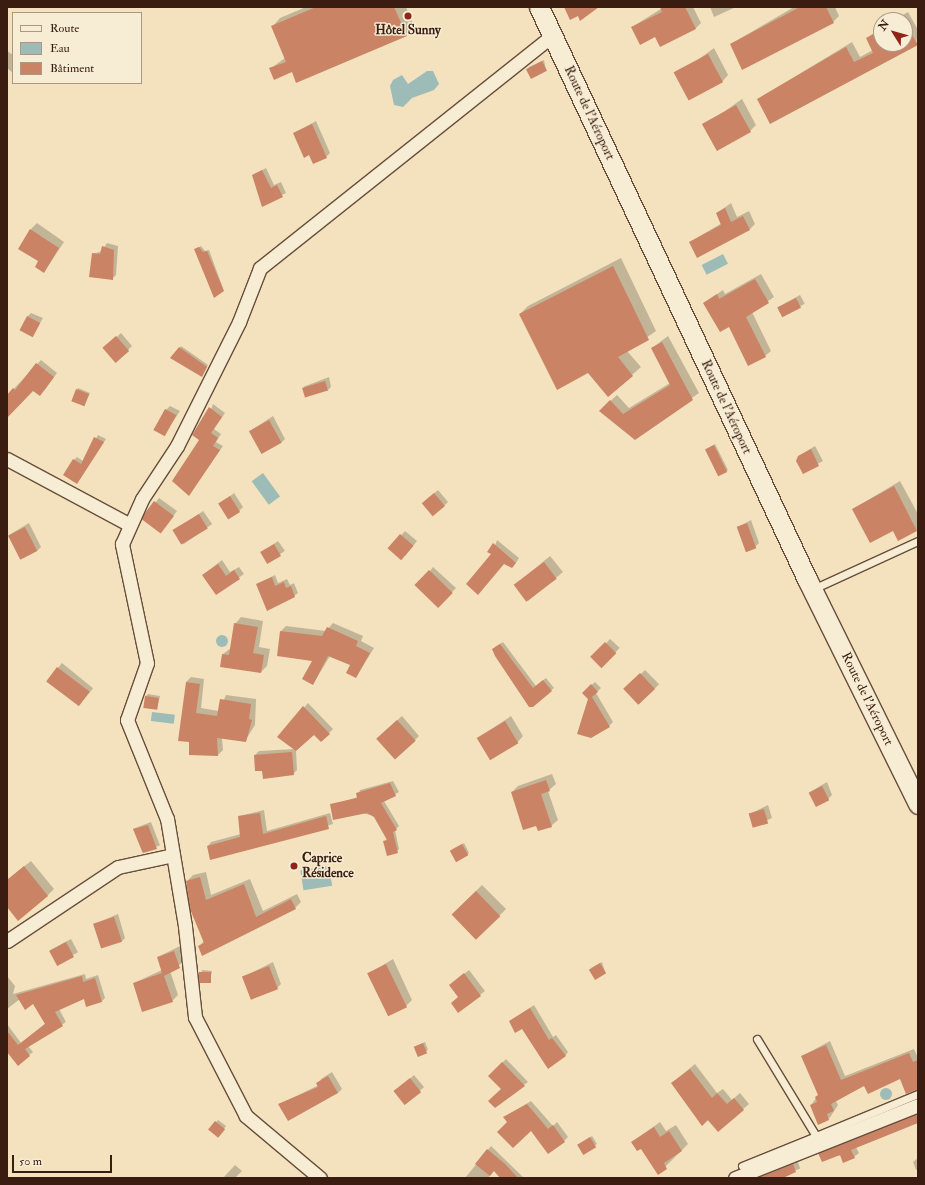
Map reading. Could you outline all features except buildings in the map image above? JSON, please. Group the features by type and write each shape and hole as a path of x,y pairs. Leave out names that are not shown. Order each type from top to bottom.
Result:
{"main road":[{"name":"Route de l'Aéroport","path":"539,7 812,589 918,804"}],"street":[{"path":"320,1178 246,1116 195,1017 167,819 127,720 147,663 122,544 128,524 177,446 240,322 260,268 552,36"},
{"path":"7,459 128,524"},
{"path":"7,941 118,867 173,855"},
{"path":"735,1178 918,1105"}],"lane":[{"path":"812,589 918,541"},
{"path":"756,1039 816,1136"},
{"path":"742,1166 918,1094"}],"water":[{"path":"427,71 433,71 439,84 434,90 412,98 403,107 394,105 390,86 393,80 402,75 408,84"},
{"path":"723,254 728,264 707,275 702,265"},
{"path":"263,473 280,496 269,505 252,481"},
{"path":"224,635 227,636 227,646 220,647 217,646 216,639 217,636"},
{"path":"152,712 175,715 174,724 151,721"},
{"path":"329,866 332,886 303,890 300,871"},
{"path":"884,1088 888,1088 892,1094 888,1100 884,1100 880,1096 880,1092"}],"place":[{"name":"Hôtel Sunny","path":"408,16"},
{"name":"Caprice Résidence","path":"294,866"}]}
